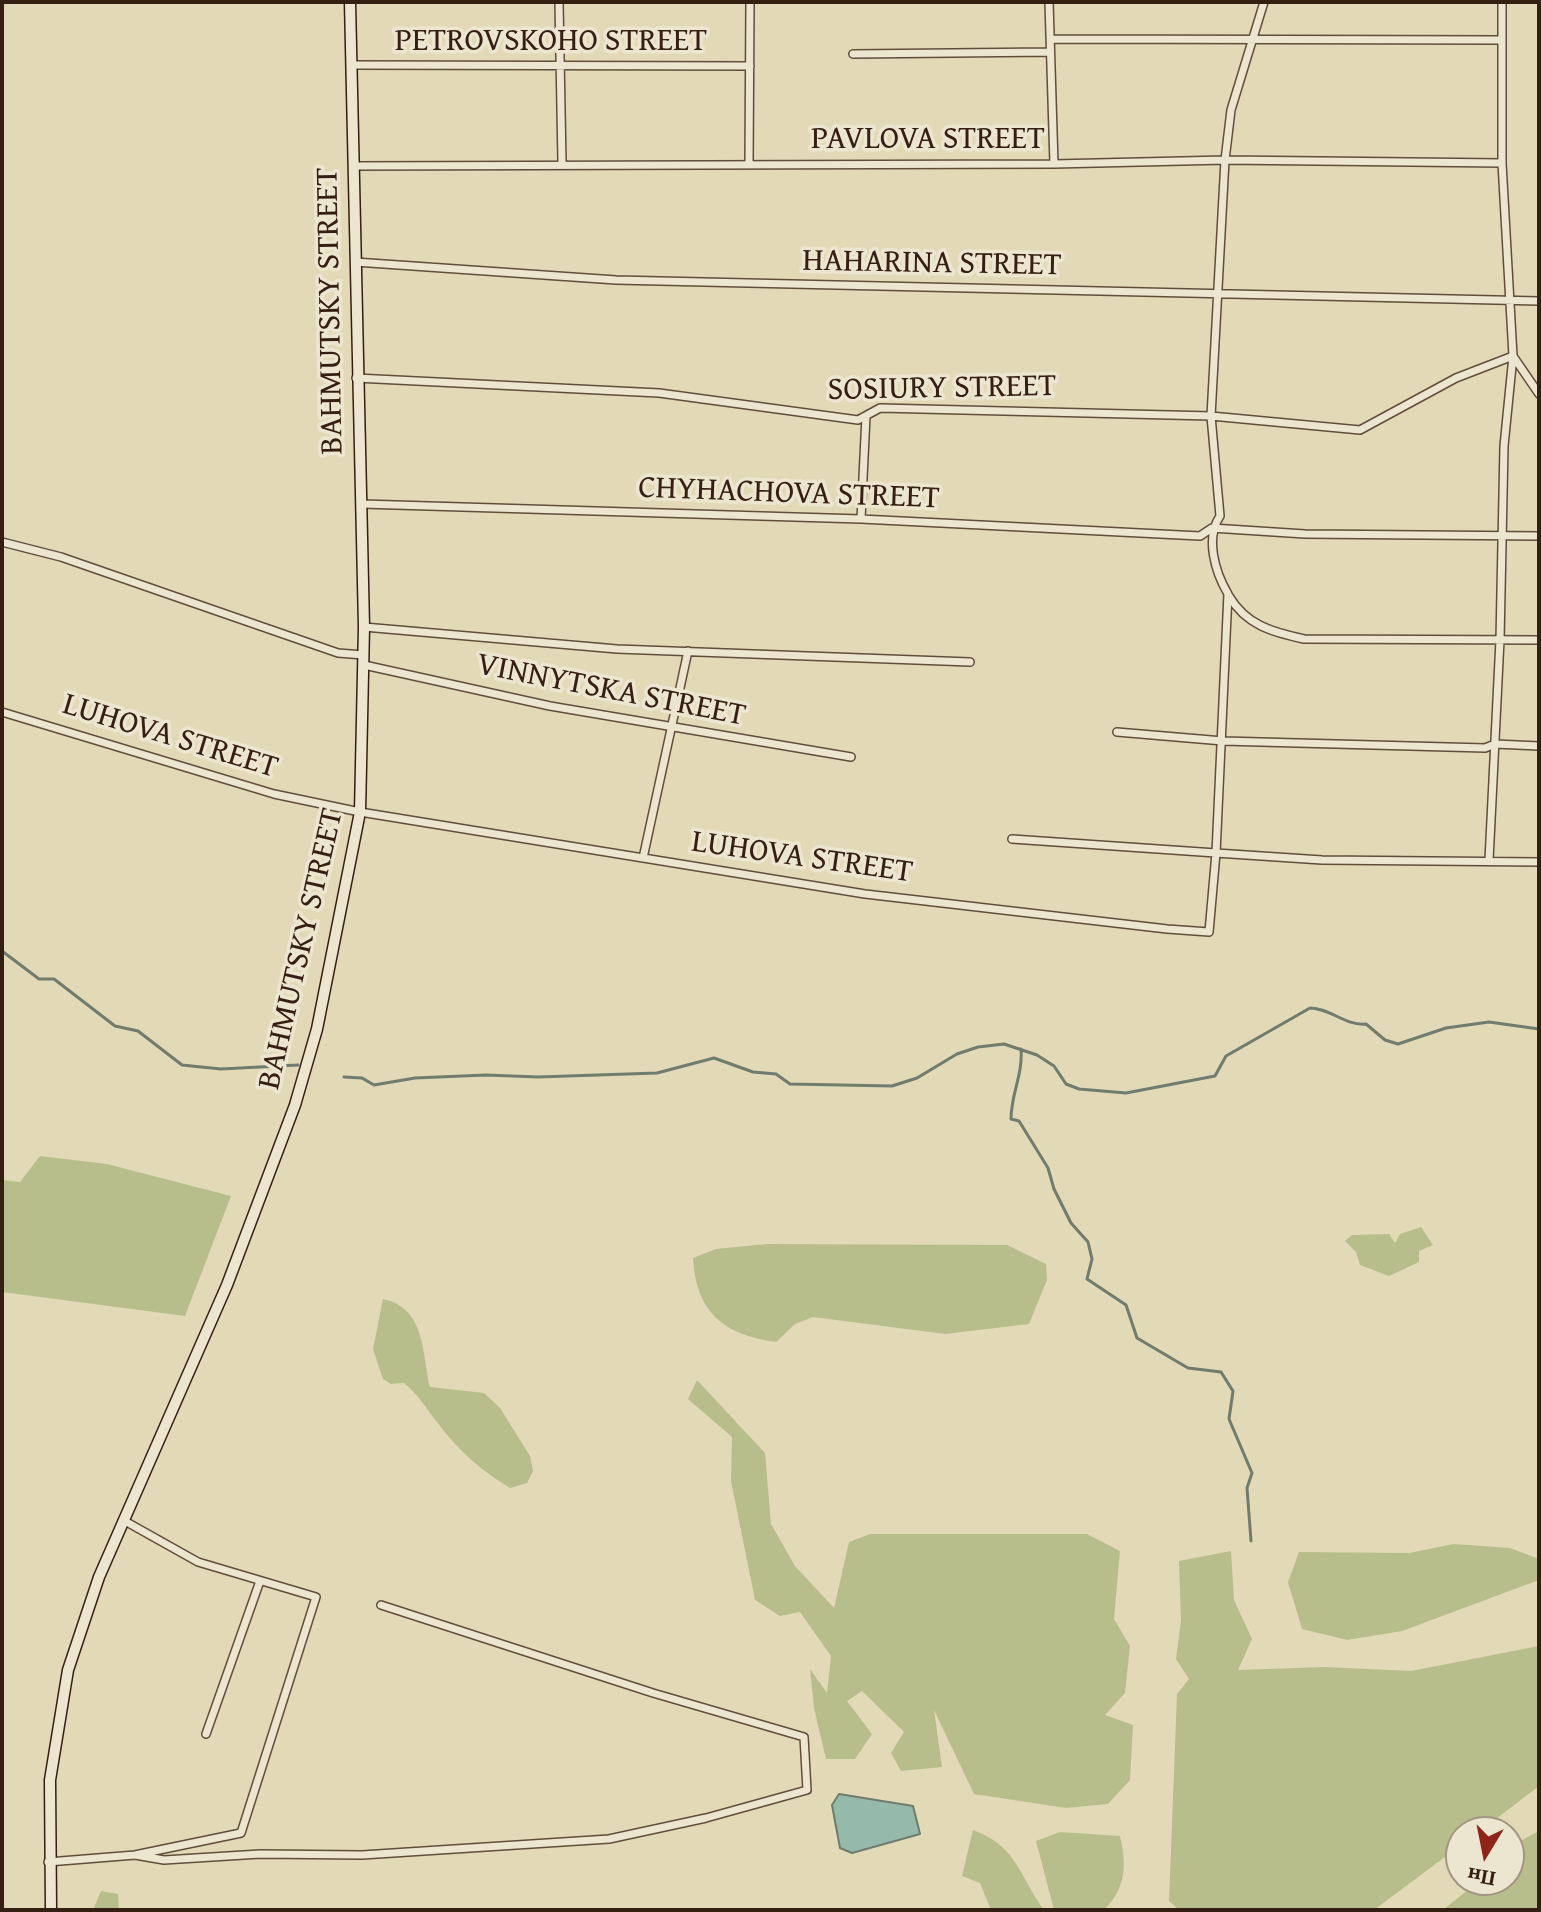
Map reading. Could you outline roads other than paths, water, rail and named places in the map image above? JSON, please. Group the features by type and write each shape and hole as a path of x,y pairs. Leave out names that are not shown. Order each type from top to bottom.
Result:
{"main road":[{"name":"BAHMUTSKY STREET","path":"51,1910 48,1862 50,1780 68,1670 99,1577 227,1285 295,1105 317,1029 360,812 364,627 356,378 350,2"}],"street":[{"path":"559,2 562,163"},
{"path":"749,164 750,2"},
{"path":"1049,2 1054,164"},
{"path":"1264,2 1231,110 1225,160 1211,416 1220,516 1212,528 1217,576 1240,614 1271,632 1304,639 1539,640"},
{"path":"1489,860 1500,640 1504,446 1513,356 1502,163 1502,2"},
{"path":"1051,39 1501,40"},
{"path":"853,54 1050,52"},
{"name":"PETROVSKOHO STREET","path":"352,65 750,66"},
{"name":"PAVLOVA STREET","path":"354,166 562,163 1054,164 1225,160 1502,163"},
{"name":"HAHARINA STREET","path":"355,262 616,280 1539,301"},
{"path":"1513,356 1539,394"},
{"name":"SOSIURY STREET","path":"356,378 659,393 858,420 880,408 1211,416 1360,430 1456,378 1513,356"},
{"path":"861,519 866,416"},
{"name":"CHYHACHOVA STREET","path":"362,504 861,519 1200,536 1212,528 1305,534 1539,536"},
{"name":"VINNYTSKA STREET","path":"2,542 76,562 364,660 550,706 851,757"},
{"path":"1216,853 1228,594"},
{"path":"364,627 688,651 970,662"},
{"path":"643,858 688,651"},
{"name":"LUHOVA STREET","path":"2,712 274,794 360,812 865,894 1209,932 1216,853"},
{"path":"1117,732 1223,741 1485,748 1495,744 1539,746"},
{"path":"1012,839 1322,860 1539,862"},
{"path":"48,1862 135,1855 241,1833 316,1597 198,1562 123,1520"},
{"path":"206,1734 260,1581"},
{"path":"135,1855 164,1860 260,1854 362,1855 609,1839 706,1818 807,1790 804,1737 638,1688 381,1605"}],"waterway":[{"path":"2,951 39,979 54,979 115,1026 138,1031 182,1065 221,1069 298,1065"},
{"path":"344,1077 362,1078 374,1085 415,1078 657,1073 714,1058 753,1072 776,1074 790,1084 892,1086 917,1078 957,1054 978,1047 1004,1044 1037,1055 1054,1066 1066,1084 1079,1089 1126,1093 1215,1076 1226,1056 1310,1008 1366,1024 1385,1040 1398,1044 1446,1028 1489,1022 1539,1029"},
{"path":"1021,1049 1011,1119 1019,1121 1048,1168 1054,1189 1071,1223 1088,1242 1092,1259 1087,1279 1126,1305 1137,1338 1188,1368 1221,1372 1233,1391 1229,1419 1252,1473 1247,1488 1251,1541"}]}
